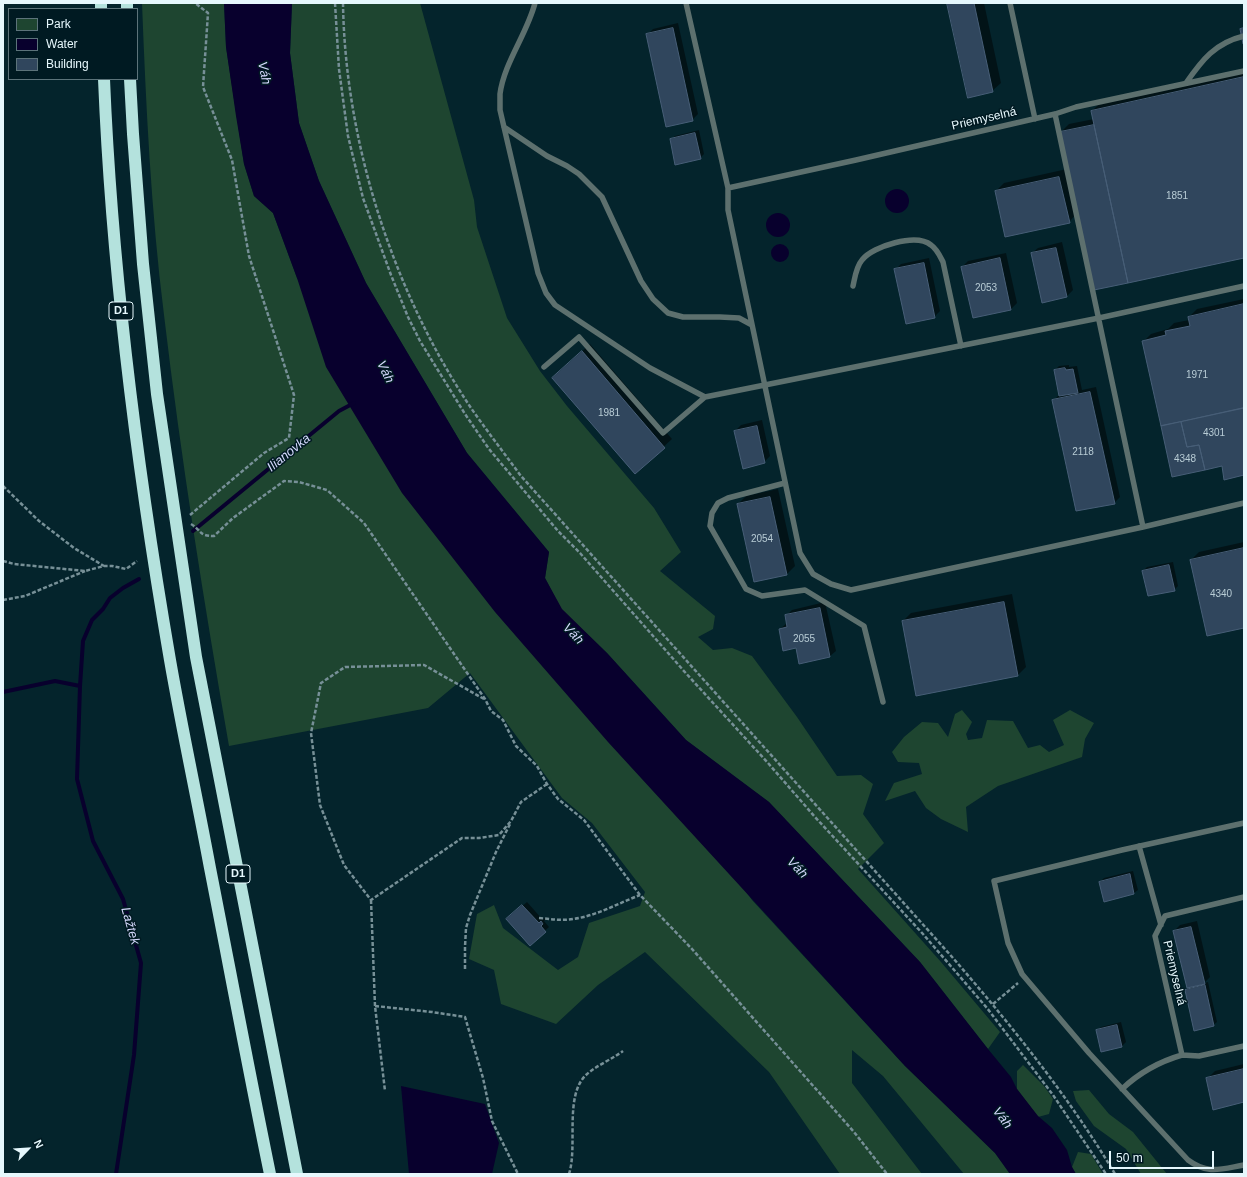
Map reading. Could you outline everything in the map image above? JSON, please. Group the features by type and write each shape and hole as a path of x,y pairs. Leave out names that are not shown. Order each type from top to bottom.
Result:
{"highway":[{"name":"D1","path":"104,80 106,136 117,268 132,401 151,542 170,662 270,1174"},
{"name":"D1","path":"130,80 143,264 157,394 175,522 196,658 297,1174"}],"lane":[{"path":"535,3 531,17 506,74 500,94 500,110 538,273 546,293 555,305 650,368 705,397"},
{"path":"686,3 728,188 728,210 800,553 813,574 831,584 851,590 1143,527 1244,503"},
{"path":"1010,3 1035,119"},
{"path":"1186,84 1200,63 1214,50 1232,39 1244,36"},
{"name":"Priemyselná","path":"728,188 1244,71"},
{"path":"1055,114 1143,527"},
{"path":"504,127 547,156 579,174 602,197 641,281 653,299 668,314 683,317 738,318 752,324"},
{"path":"853,286 856,271 862,260 871,252 884,246 906,240 920,240 930,244 938,252 943,262 961,346"},
{"path":"544,367 579,337 663,433 705,397 1099,318 1244,286"},
{"path":"785,483 728,498 718,503 712,513 710,526 746,589 762,596 805,590 864,626 883,702"},
{"path":"1244,823 1139,846 994,881 1008,943 1016,964 1025,978 1089,1053 1180,1153 1195,1166 1201,1169 1211,1170 1244,1165"},
{"path":"1139,846 1161,925"},
{"name":"Priemyselná","path":"1182,1055 1155,936 1165,916 1244,898"},
{"path":"1122,1089 1143,1071 1168,1059 1182,1055 1199,1056 1244,1046"}],"path":[{"path":"190,515 264,453 289,438 294,395 249,256 232,160 204,87 208,13 196,3"},
{"path":"335,3 339,69 348,136 363,198 408,317 420,341 465,414 489,449 558,531 580,553 869,878 923,934 987,1008 1053,1095 1106,1174"},
{"path":"343,3 346,61 352,100 367,174 384,230 410,295 428,333 471,407 521,476 993,1004 1048,1076 1115,1174"},
{"path":"191,524 197,528 201,534 214,536 233,518 284,481 298,482 327,490 364,523 485,699 491,711 503,720 516,746 537,766 547,784 558,799 584,820 640,895 692,949 854,1132 887,1174"},
{"path":"3,486 39,521 74,548 104,566"},
{"path":"3,561 14,564 85,571"},
{"path":"3,600 25,596 85,571 104,566 126,568 137,561"},
{"path":"385,1091 375,1006 371,900 344,865 320,805 311,732 321,683 345,667 424,665 485,699"},
{"path":"465,969 464,947 466,928 496,852 522,802 547,784"},
{"path":"371,900 462,838 479,838 499,835 511,821"},
{"path":"539,918 559,920 574,919 590,915 640,895"},
{"path":"993,1004 1025,978"},
{"path":"375,1006 465,1017 483,1078 492,1121 518,1174"},
{"path":"569,1174 573,1139 573,1107 578,1088 586,1075 623,1051"}],"green space":[{"path":"142,3 224,3 226,47 244,164 254,196 273,213 297,278 752,900 905,1066 995,1153 1010,1174 964,1174 883,1076 852,1050 852,1083 922,1174 840,1174 769,1072 645,952 598,985 556,1024 501,1004 494,970 469,959 477,914 494,905 503,928 558,970 578,957 589,923 640,906 645,892 592,823 562,798 470,673 428,708 229,746 194,531 159,276 145,81"},
{"path":"292,3 420,3 474,200 477,227 507,318 540,371 567,406 654,508 681,552 660,571 715,616 713,629 698,637 713,650 732,648 752,656 797,717 837,776 861,775 873,784 863,814 884,843 858,869 941,962 1000,1032 988,1049 920,962 769,802 686,740 607,653 561,609 545,578 549,552 467,453 366,283 319,181 299,123 290,53"},
{"path":"962,710 972,722 966,734 968,740 982,738 987,720 1013,721 1028,748 1040,745 1049,752 1064,745 1053,720 1070,710 1094,723 1085,739 1082,757 998,786 966,807 968,832 941,819 926,808 915,791 885,801 894,783 922,774 919,763 898,762 892,752 904,737 922,722 938,723 948,737 955,714"},
{"path":"1023,1065 1044,1086 1053,1099 1049,1114 1038,1117 1017,1089 1017,1071"},
{"path":"1089,1090 1109,1114 1133,1132 1167,1174 1141,1174 1126,1149 1094,1126 1076,1101 1073,1091"},
{"path":"1078,1152 1091,1154 1103,1174 1076,1174 1072,1167"}],"water":[{"name":"Váh","path":"224,3 292,3 290,53 299,123 319,181 366,283 467,453 549,552 545,578 562,609 607,653 686,740 769,802 920,962 1011,1077 1017,1089 1038,1116 1052,1128 1067,1150 1072,1167 1076,1174 1010,1174 995,1153 905,1066 608,742 495,612 402,493 326,367 297,278 273,213 254,196 244,164 236,116 226,47"},
{"path":"897,189 902,190 908,196 908,206 902,212 897,213 892,212 886,206 885,201 886,196 892,190"},
{"path":"778,213 783,214 789,220 789,230 783,236 778,237 773,236 767,230 766,225 767,220 773,214"},
{"path":"780,244 786,247 789,253 786,259 780,262 774,259 771,253 774,247"},
{"path":"401,1086 485,1104 499,1143 492,1174 409,1174"}],"building":[{"path":"947,3 974,3 993,92 968,98"},
{"path":"673,28 693,121 666,127 646,34"},
{"path":"1244,28 1244,44 1243,44 1240,29"},
{"path":"1244,77 1244,258 1128,283 1091,111"},
{"path":"1094,125 1128,283 1094,290 1060,132"},
{"path":"695,133 701,159 675,165 670,139"},
{"path":"1059,177 1070,223 1005,237 995,191"},
{"path":"1056,248 1067,297 1042,303 1031,253"},
{"path":"1000,258 1011,310 973,318 961,267"},
{"path":"924,263 935,318 906,324 894,269"},
{"path":"1244,304 1244,408 1161,426 1142,341 1166,335 1165,331 1190,326 1188,317"},
{"path":"582,351 665,448 635,474 552,378"},
{"path":"1065,368 1066,370 1073,369 1078,393 1059,396 1054,370"},
{"path":"1090,392 1115,504 1076,511 1052,400"},
{"path":"1244,408 1244,475 1224,480 1222,466 1205,470 1199,445 1187,447 1181,422"},
{"path":"1181,422 1187,447 1199,445 1205,470 1172,477 1161,426"},
{"path":"757,426 765,463 743,469 734,431"},
{"path":"770,497 787,575 754,582 737,504"},
{"path":"1244,548 1244,628 1207,636 1190,560"},
{"path":"1169,565 1175,591 1148,596 1142,571"},
{"path":"1004,602 1018,676 916,696 902,621"},
{"path":"820,608 830,657 799,664 796,648 783,651 779,629 787,627 785,615"},
{"path":"1130,874 1134,894 1104,902 1099,882"},
{"path":"522,905 539,923 541,921 543,924 541,926 546,932 530,946 506,919"},
{"path":"1191,927 1205,984 1187,988 1173,931"},
{"path":"1205,985 1214,1026 1194,1031 1185,990"},
{"path":"1117,1025 1122,1047 1101,1052 1096,1030"},
{"path":"1244,1069 1244,1102 1213,1110 1206,1078"}],"waterway":[{"name":"Ilianovka","path":"193,531 339,411 354,403"},
{"name":"Lažtek","path":"116,1174 134,1055 141,963 123,899 93,841 77,779 80,686 83,641 92,620 103,609 110,598 123,588 139,579"},
{"path":"3,692 55,681 80,686"}]}
